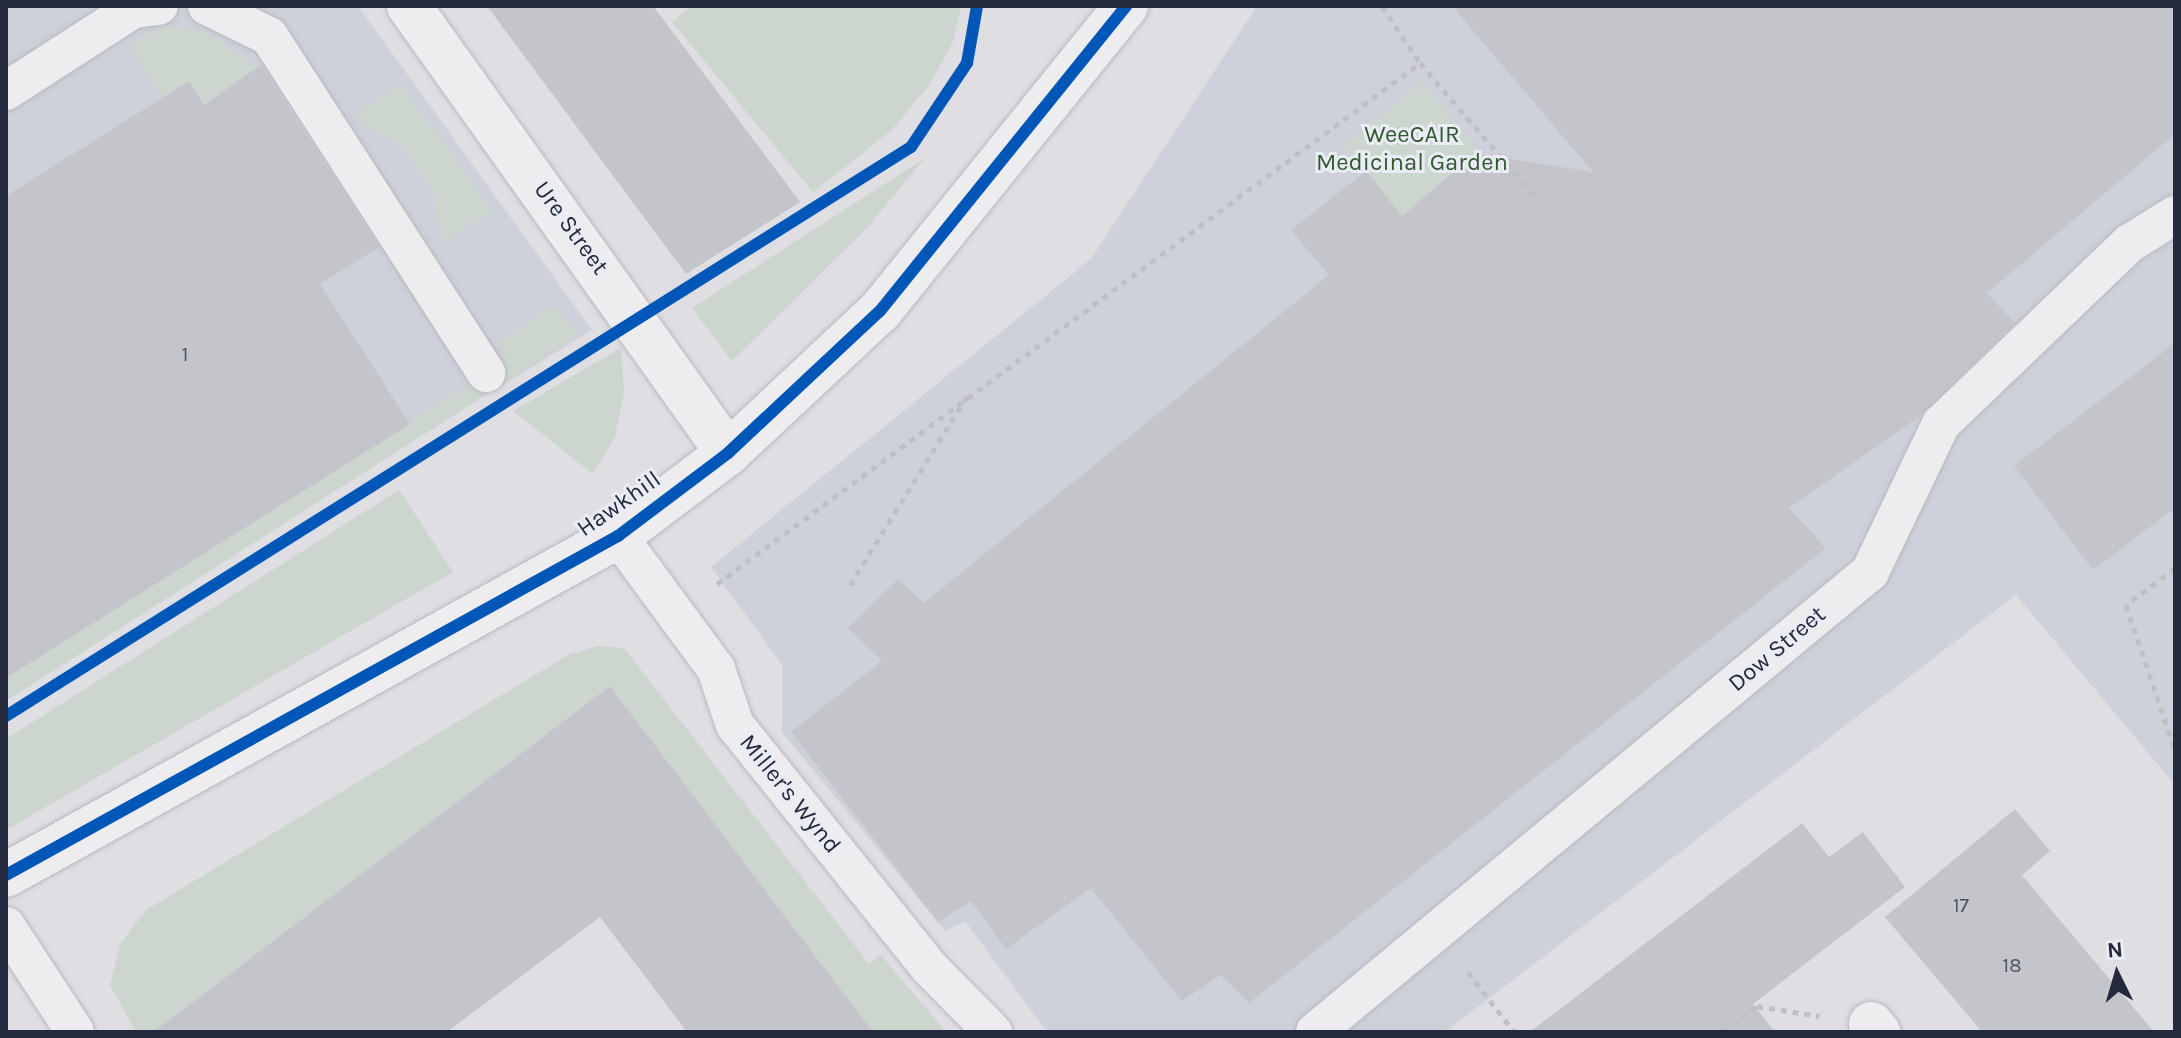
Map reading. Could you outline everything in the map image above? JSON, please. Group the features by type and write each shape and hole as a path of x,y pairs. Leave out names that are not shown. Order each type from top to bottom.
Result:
{"street":[{"name":"Ure Street","path":"409,6 728,453"},
{"name":"Hawkhill","path":"6,875 618,536 728,453 880,311 1126,6"}],"lane":[{"path":"6,91 133,9 159,6"},
{"path":"207,6 269,36 486,373"},
{"name":"Dow Street","path":"1315,1032 1435,929 1870,572 1941,424 2130,243 2175,215"},
{"name":"Miller's Wynd","path":"618,536 716,669 735,725 930,968 993,1032"},
{"path":"6,926 75,1032"}],"path":[{"path":"1382,6 1420,63 1535,196"},
{"path":"708,591 970,392 1420,63"},
{"path":"850,585 970,392"},
{"path":"2175,568 2126,605 2175,751"},
{"path":"1435,929 1514,1032"},
{"path":"1723,1032 1757,1006 1874,1028"}],"shaded area":[{"path":"6,6 358,6 592,330 431,429 421,417 6,678"},
{"path":"1257,6 2175,6 2175,785 2016,595 1445,1032 1047,1032 965,921 945,931 782,732 783,666 711,567 1091,259"}],"green space":[{"path":"691,6 961,8 953,42 930,84 891,131 813,192 672,22"},
{"path":"165,25 209,33 256,69 203,104 189,82 163,98 131,44"},
{"name":"WeeCAIR Medicinal Garden","path":"1422,82 1479,153 1402,216 1344,145"},
{"path":"400,84 493,212 441,242 434,193 404,148 353,116"},
{"path":"925,158 866,229 732,361 692,308"},
{"path":"555,306 578,336 6,701 6,678 508,359 497,344"},
{"path":"621,348 624,393 615,437 593,474 513,411"},
{"path":"399,490 453,572 6,830 6,739"},
{"path":"598,646 624,648 869,964 881,955 946,1032 873,1032 610,686 153,1032 136,1032 110,985 120,944 146,910 568,655"}],"building":[{"path":"487,6 653,6 800,202 686,274"},
{"path":"1452,6 2175,6 2175,134 1987,293 2015,323 1920,416 1789,508 1826,548 1249,1003 1221,975 1182,1001 1091,888 1006,949 971,901 938,922 791,732 882,661 848,628 898,579 924,603 1329,275 1291,230 1366,171 1402,216 1475,153 1593,172"},
{"path":"261,65 379,247 320,284 410,424 6,678 6,196 189,81 204,105"},
{"path":"2175,343 2175,508 2093,570 2014,466"},
{"path":"610,686 873,1032 687,1032 600,917 447,1032 153,1032"},
{"path":"2015,809 2050,851 2022,875 2154,1032 1982,1032 1885,917"},
{"path":"1802,823 1829,857 1863,832 1905,887 1753,1004 1775,1032 1530,1032"}],"cycle path":[{"path":"6,716 911,147 967,63 977,6"},
{"path":"6,875 618,536 728,453 880,311 1126,6"}]}
